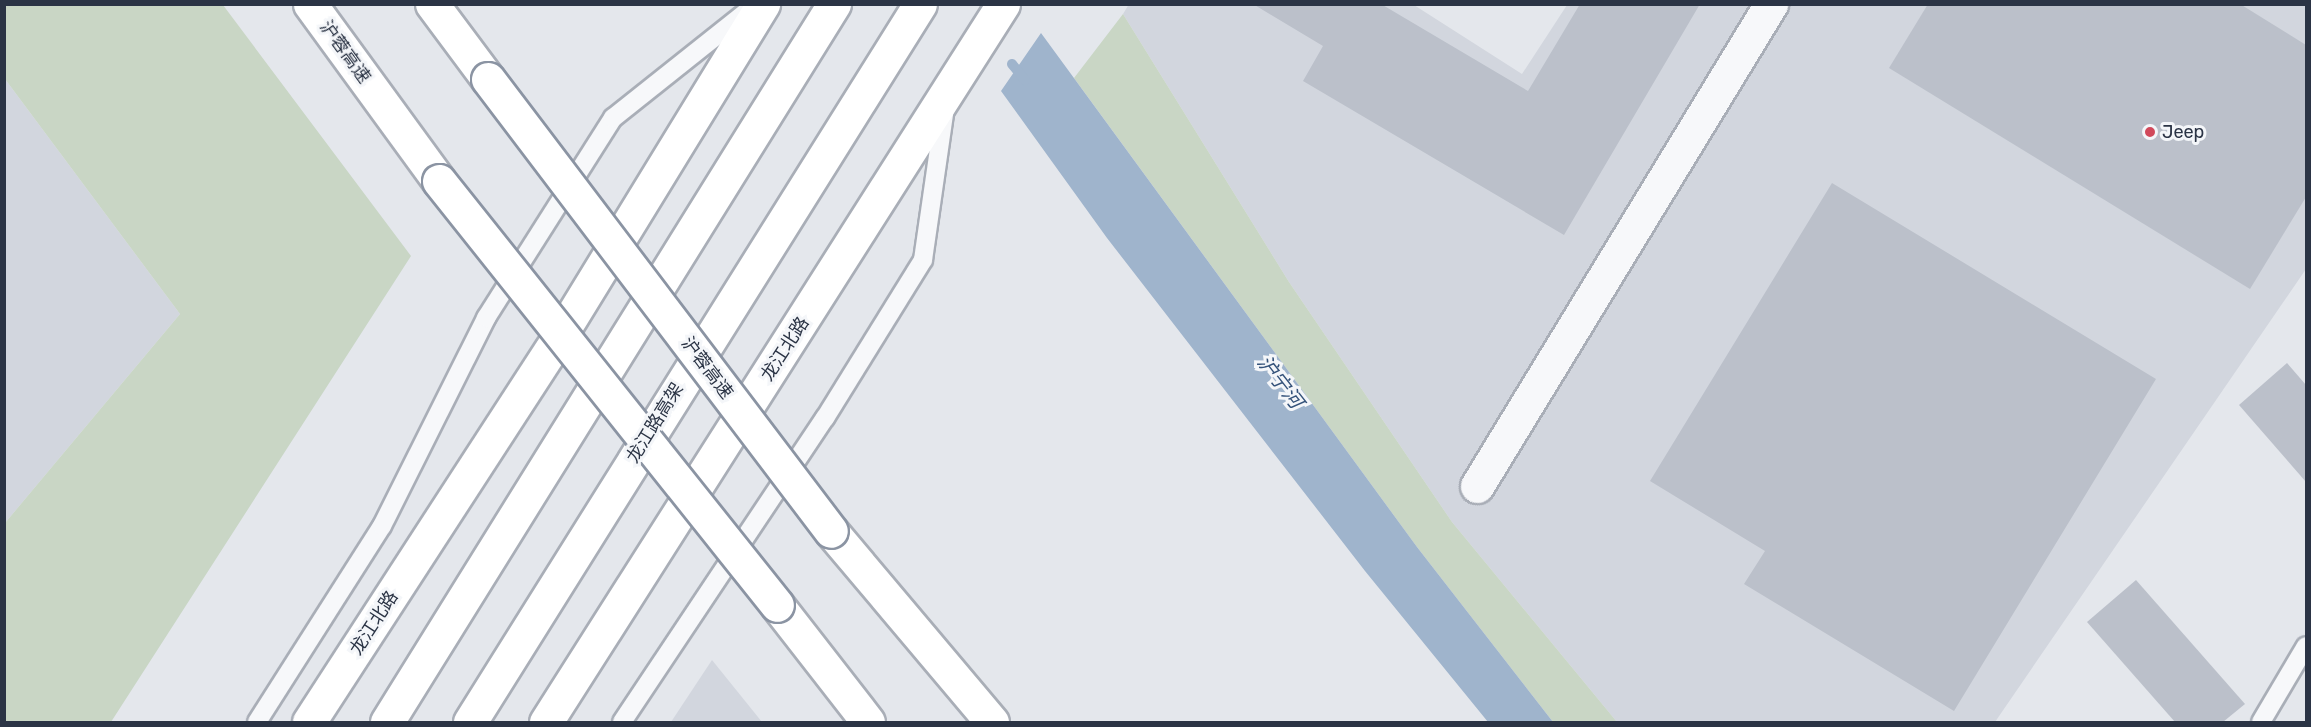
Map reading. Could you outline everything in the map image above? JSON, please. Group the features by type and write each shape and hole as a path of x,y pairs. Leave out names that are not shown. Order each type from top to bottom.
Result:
{"main road":[{"name":"沪蓉高速","path":"310,4 439,181 777,605 861,716"},
{"name":"沪蓉高速","path":"432,4 831,531 992,723"},
{"name":"龙江北路","path":"309,723 551,350 763,4"},
{"path":"387,723 834,4"},
{"name":"龙江路高架","path":"470,723 920,4"},
{"name":"龙江北路","path":"546,723 1003,4"}],"street":[{"path":"1477,486 1771,4"}],"lane":[{"path":"257,723 382,526 486,318 612,118 756,4"},
{"path":"622,723 825,418 923,260 946,96"},
{"path":"2261,723 2307,646"}],"shaded area":[{"path":"1129,4 1414,5 1522,74 1567,5 2306,5 2306,269 1995,722 1617,722 1452,522 1289,282 1123,14"},
{"path":"5,79 180,314 5,523"},
{"path":"712,660 762,722 671,722"}],"green space":[{"path":"5,4 223,5 411,256 111,722 5,722 5,523 180,314 5,79"},
{"path":"1123,14 1289,282 1452,522 1617,722 1553,722 1417,547 1074,78"}],"water":[{"path":"1041,33 1417,547 1553,722 1488,722 1365,571 1107,238 1001,91"}],"building":[{"path":"1253,4 1381,4 1528,91 1580,4 1700,4 1564,235 1303,81 1323,46"},
{"name":"Jeep","path":"1928,4 2240,4 2306,45 2306,197 2250,289 1889,68"},
{"path":"1832,183 2156,379 1954,711 1744,584 1765,551 1650,481"},
{"path":"2287,363 2306,385 2306,482 2239,405"},
{"path":"2136,580 2245,704 2223,722 2175,722 2087,622"}],"waterway":[{"name":"沪宁河","path":"1012,64 1025,80"}],"place":[{"name":"Jeep","path":"2150,132"}]}
